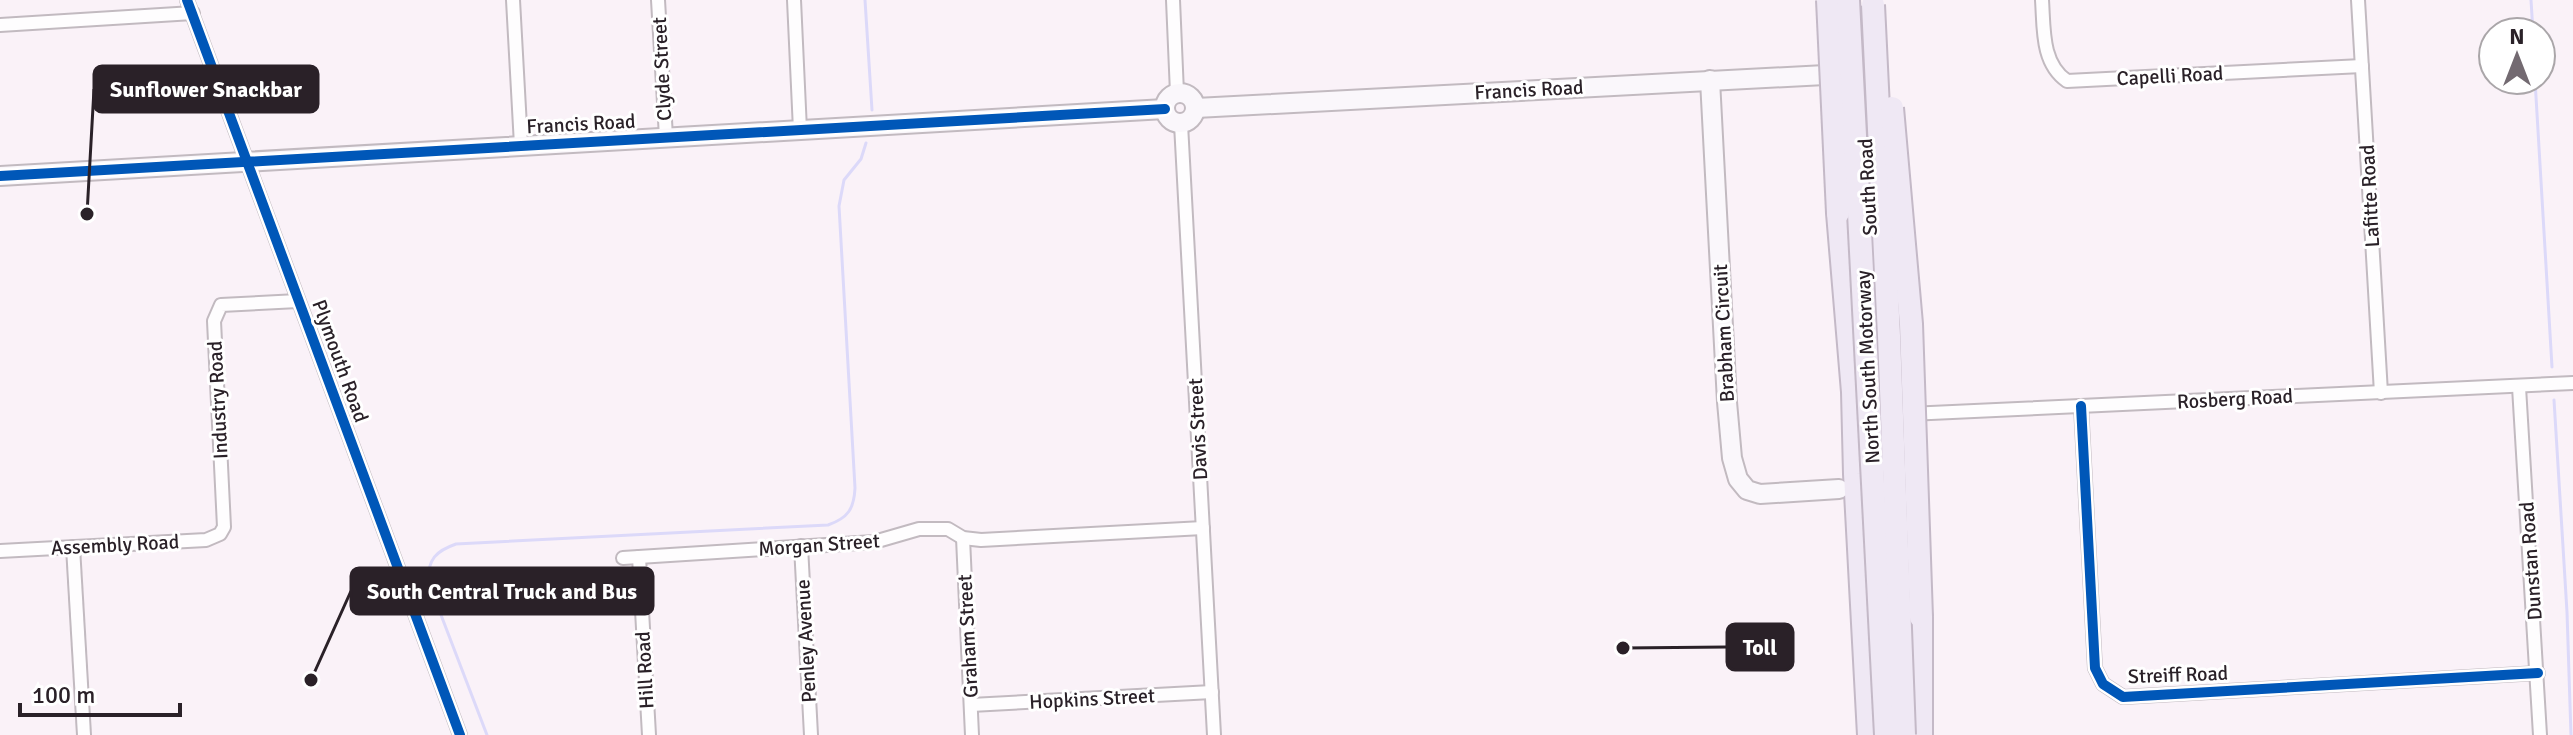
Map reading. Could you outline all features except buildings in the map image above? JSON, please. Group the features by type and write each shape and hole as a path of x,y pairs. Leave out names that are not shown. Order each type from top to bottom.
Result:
{"highway":[{"path":"1828,0 1838,213 1853,392 1847,482 1857,509 1869,735"},
{"name":"North South Motorway","path":"1848,0 1886,735"},
{"path":"1868,2 1889,83 1911,324 1921,617 1921,735"},
{"name":"North South Motorway","path":"1868,2 1889,336 1904,735"}],"street":[{"name":"Plymouth Road","path":"187,0 460,735"},
{"path":"513,0 521,145"},
{"name":"Clyde Street","path":"658,0 666,137"},
{"path":"794,0 800,130"},
{"path":"1173,0 1177,93"},
{"name":"Capelli Road","path":"2042,0 2049,60 2057,74 2067,81 2362,66"},
{"name":"Lafitte Road","path":"2358,0 2381,393"},
{"name":"South Road","path":"1868,2 1862,74 1878,390 1882,403 1896,414"},
{"path":"0,25 193,13"},
{"name":"Francis Road","path":"1196,108 1862,74"},
{"name":"Brabham Circuit","path":"1710,80 1727,402 1732,458 1738,479 1747,490 1760,494 1847,482"},
{"path":"1177,93 1192,98 1196,108 1190,121 1181,124 1172,121 1165,109 1168,99 1177,93"},
{"name":"Francis Road","path":"0,176 1165,109"},
{"name":"Davis Street","path":"1181,124 1214,735"},
{"name":"Industry Road","path":"224,527 214,321 221,305 298,301"},
{"name":"Rosberg Road","path":"1896,414 2573,383"},
{"name":"Dunstan Road","path":"2519,387 2540,735"},
{"name":"Streiff Road","path":"2081,406 2095,668 2103,684 2123,697 2538,673"},
{"name":"Assembly Road","path":"0,551 206,540 220,534 224,527"},
{"name":"Morgan Street","path":"623,558 874,542 919,529 948,529 963,538 981,540 1203,528"},
{"name":"Graham Street","path":"963,538 972,735"},
{"name":"Penley Avenue","path":"801,546 811,735"},
{"path":"73,547 84,735"},
{"name":"Hill Road","path":"639,557 649,735"},
{"name":"Hopkins Street","path":"971,705 1212,692"}],"waterway":[{"path":"865,0 872,110"},
{"path":"2531,0 2532,16"},
{"path":"2536,96 2552,367"},
{"path":"487,735 428,581 432,561 443,550 456,544 828,525 849,512 855,488 839,206 844,180 861,159 866,143"},
{"path":"2554,400 2571,735"}],"cycle path":[{"path":"187,0 460,735"},
{"path":"0,176 1165,109"},
{"path":"2081,406 2095,668 2103,684 2123,697 2538,673"}],"place":[{"name":"Sunflower Snackbar","path":"87,214"},
{"name":"Toll","path":"1623,648"},
{"name":"South Central Truck and Bus","path":"311,680"}]}
